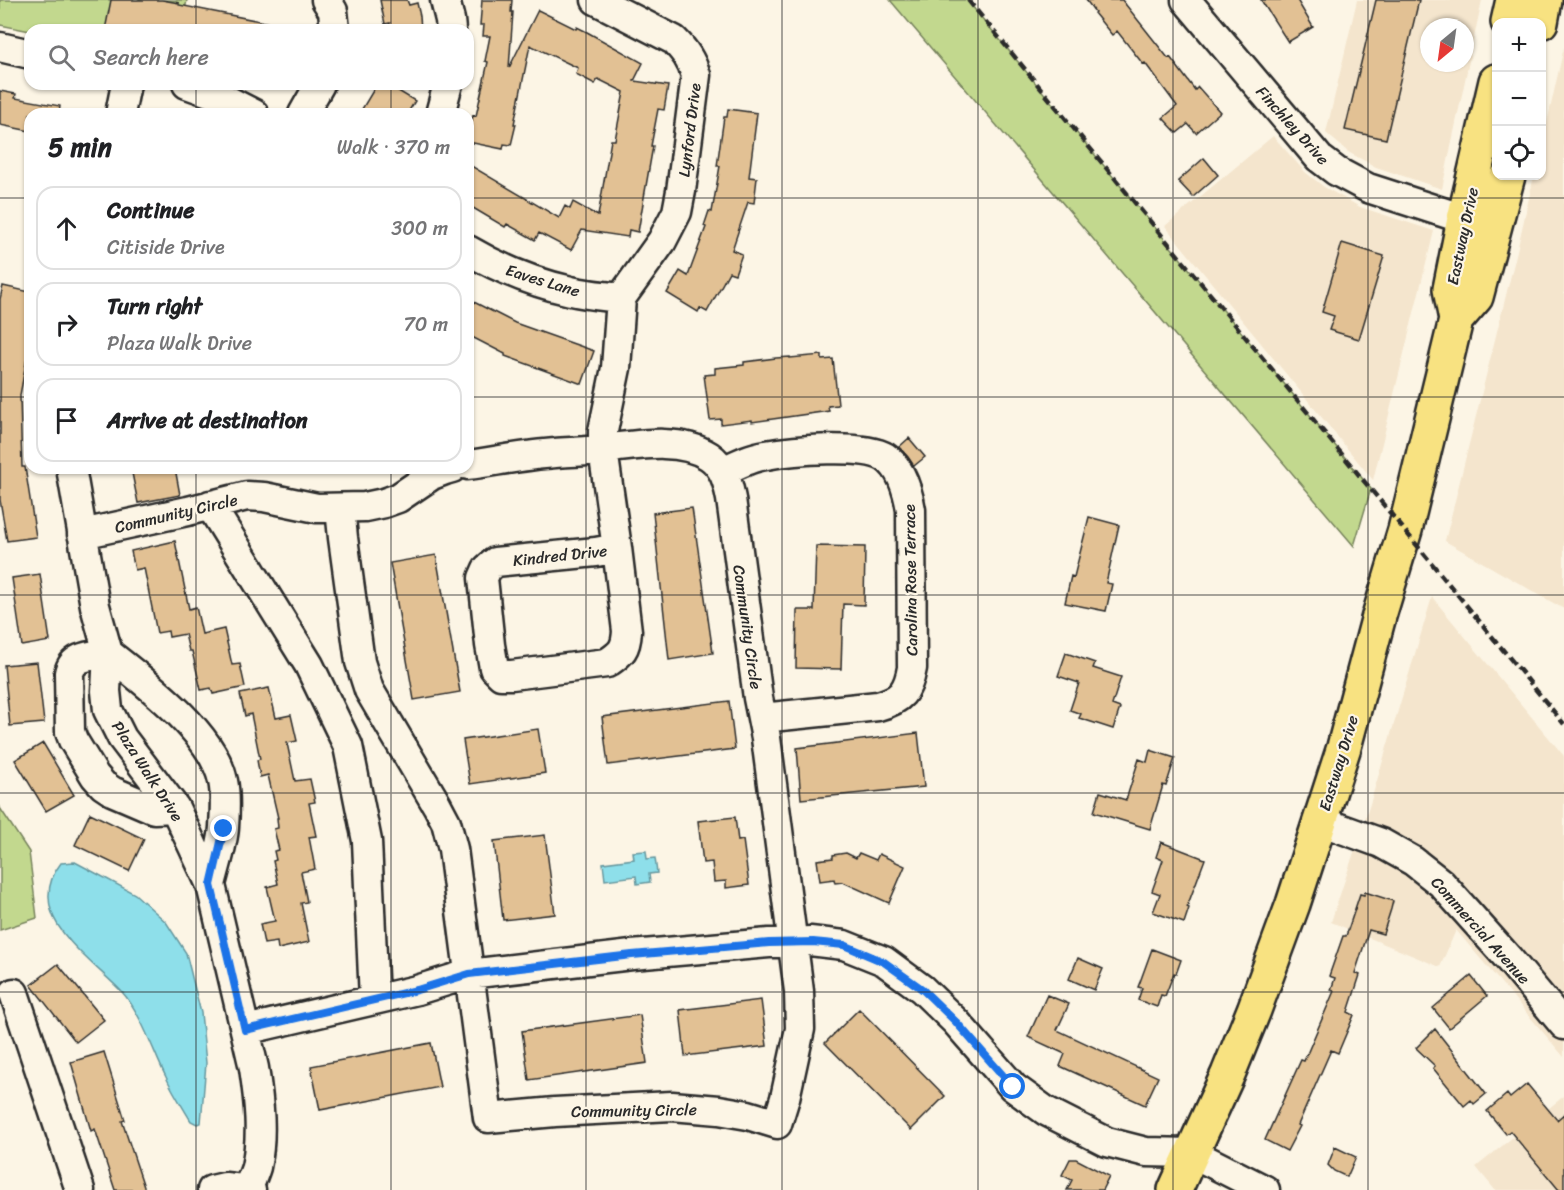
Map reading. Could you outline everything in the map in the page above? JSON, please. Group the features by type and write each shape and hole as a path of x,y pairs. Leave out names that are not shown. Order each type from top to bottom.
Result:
{"main road":[{"path":"1509,18 1513,0"},
{"path":"1542,18 1545,0"},
{"name":"Eastway Drive","path":"1175,1190 1236,1056 1254,1010 1293,904 1344,747 1405,530 1456,320 1450,289 1492,102"},
{"name":"Eastway Drive","path":"1456,320 1476,297 1507,180"}],"street":[{"path":"326,0 333,11 334,24"},
{"path":"445,0 450,24"},
{"name":"Lynford Drive","path":"596,0 674,40 690,58 696,75 677,212 662,241 621,298"},
{"name":"Finchley Drive","path":"1186,0 1319,158 1336,171 1368,188 1464,219"},
{"path":"0,47 24,53"},
{"path":"121,108 125,90"},
{"path":"204,90 242,108"},
{"path":"306,108 317,90"},
{"path":"442,108 446,90"},
{"name":"Eaves Lane","path":"474,253 503,269 572,292 621,298"},
{"name":"Kindred Drive","path":"617,548 495,562 487,569 483,578 490,645 494,668 501,675 606,663 619,655 626,644 627,631 617,548 603,450 603,431 616,368 621,298"},
{"path":"474,464 553,453 630,446 681,445 710,456 723,471"},
{"name":"Carolina Rose Terrace","path":"723,471 764,455 831,449 873,452 885,457 902,477 911,510 912,668 904,691 890,703 878,706 762,718"},
{"name":"Community Circle","path":"340,508 360,662 369,690 446,822 453,849 488,1118 672,1106 719,1110 748,1115 777,1124 800,1029 799,991 731,499 723,471"},
{"name":"Plaza Walk Drive","path":"72,474 95,606 108,653 106,691 108,710 122,738 175,808 211,885 245,1030 258,1098 259,1129 256,1166 249,1189"},
{"name":"Community Circle","path":"82,534 247,496 264,497 316,508 365,507 398,498 436,474"},
{"path":"210,505 309,665 348,746 367,840 374,1000"},
{"path":"108,653 76,660 71,665 69,673 70,732 73,740 95,776 112,791 154,809 175,808"},
{"name":"Plaza Walk Drive","path":"108,653 177,711 216,760 223,780 225,805 224,829 211,885"},
{"name":"Commercial Avenue","path":"1320,821 1381,843 1419,865 1441,883 1564,1025"},
{"path":"245,1030 417,990 469,974 632,955 793,941 844,945 884,962 922,989 956,1022 1013,1087 1046,1111 1107,1142 1146,1152 1192,1153 1265,1190"},
{"path":"14,993 80,1190"},
{"path":"212,1190 225,1187 249,1189"}],"shaded area":[{"path":"1357,0 1482,0 1474,38 1474,18 1420,18 1420,72 1467,72 1442,189 1376,167 1348,152 1326,133"},
{"path":"1564,47 1564,609 1445,541 1533,180 1546,180 1546,127"},
{"path":"1273,136 1305,172 1324,187 1360,207 1434,231 1373,480 1165,226"},
{"path":"1432,597 1564,756 1564,1057 1456,930 1440,967 1331,922 1370,804"},
{"path":"1564,1096 1564,1190 1495,1190 1476,1167"}],"green space":[{"path":"0,0 187,0 182,24 24,24 24,30 0,25"},
{"path":"890,0 967,0 1371,489 1354,546"},
{"path":"0,808 29,852 37,918 0,930"}],"water":[{"path":"646,851 647,859 655,858 657,873 649,874 650,882 637,884 636,876 605,880 603,863 634,859 633,852"},
{"path":"75,862 135,894 166,922 186,953 201,1013 206,1063 201,1123 191,1121 178,1099 129,1000 71,943 55,921 49,897 52,879 61,863"}],"building":[{"path":"111,0 162,0 270,23 270,24 106,24"},
{"path":"380,0 407,0 409,5 417,3 421,24 385,24"},
{"path":"482,0 512,0 509,68 538,10 587,32 643,63 634,81 668,86 664,110 658,109 638,232 629,230 628,237 582,230 571,250 539,233 535,240 507,224 505,227 474,209 474,168 559,218 565,206 570,209 573,202 598,216 611,140 615,140 624,92 598,79 595,84 576,74 578,68 530,45 511,145 504,144 503,149 474,143 474,115 476,116 488,62 485,61 490,36 483,36 484,25 480,25"},
{"path":"1086,0 1122,0 1195,90 1198,87 1220,112 1196,133 1188,124 1177,133 1163,118 1177,106 1145,63 1143,64 1117,31 1112,35"},
{"path":"1261,0 1297,0 1313,27 1288,42"},
{"path":"1376,0 1419,0 1386,139 1345,130"},
{"path":"373,90 397,90 415,101 411,108 363,108"},
{"path":"0,91 16,94 15,98 60,106 60,108 24,108 24,130 0,125"},
{"path":"728,109 757,113 749,177 757,178 754,203 748,202 732,250 742,254 735,274 729,272 707,312 700,308 698,312 667,293 680,271 688,276 706,227 704,226 709,211 712,212 720,166 717,166 724,117 727,117"},
{"path":"1204,158 1218,175 1193,197 1178,181"},
{"path":"1342,243 1384,256 1359,339 1329,330 1334,316 1322,312"},
{"path":"3,286 24,291 24,374 20,395 22,467 24,467 24,474 26,474 36,537 7,541 0,500 0,299"},
{"path":"474,302 515,323 594,351 582,384 505,356 474,338"},
{"path":"822,355 822,360 833,359 838,405 828,406 829,411 752,422 752,420 721,424 721,419 710,420 704,375 715,374 715,368 776,358"},
{"path":"909,438 925,457 914,466 899,447"},
{"path":"132,474 176,474 180,495 138,503"},
{"path":"692,508 713,653 669,660 653,513"},
{"path":"1089,517 1119,525 1106,583 1112,584 1106,611 1065,603"},
{"path":"175,541 189,609 196,607 202,634 224,629 232,665 240,664 245,687 213,694 211,688 201,690 192,651 189,651 185,634 169,637 168,631 157,633 144,568 135,570 131,551"},
{"path":"816,546 865,547 864,605 843,604 841,669 796,668 797,610 814,610"},
{"path":"436,555 460,692 414,700 390,563"},
{"path":"40,574 50,641 22,646 12,578"},
{"path":"1066,653 1095,663 1093,668 1121,677 1112,705 1120,708 1113,729 1079,718 1081,714 1070,710 1079,683 1058,676"},
{"path":"37,662 44,723 10,726 4,665"},
{"path":"269,688 276,718 291,715 297,741 287,743 295,781 310,779 315,802 309,803 316,836 309,837 315,869 301,872 307,902 301,903 309,942 278,949 277,942 264,944 260,924 275,921 267,887 278,884 273,861 276,860 274,851 279,850 274,829 278,828 278,818 268,775 260,777 257,760 260,759 251,714 245,716 240,694"},
{"path":"729,701 735,749 608,765 602,717"},
{"path":"538,729 545,773 470,784 463,740"},
{"path":"918,733 924,787 801,799 797,748"},
{"path":"43,743 74,795 46,811 15,760"},
{"path":"1150,750 1175,758 1166,786 1163,785 1150,829 1094,812 1100,792 1126,800 1139,759 1147,762"},
{"path":"90,813 144,839 129,871 75,845"},
{"path":"735,817 738,841 743,840 749,885 726,888 726,881 714,882 712,862 703,863 698,821"},
{"path":"545,835 555,914 503,920 494,841"},
{"path":"1161,842 1205,859 1187,907 1189,908 1184,923 1153,912 1160,894 1152,891 1163,860 1156,857"},
{"path":"846,853 856,858 859,853 876,860 879,854 905,866 889,903 843,882 835,883 834,879 820,881 817,860 833,858 833,855"},
{"path":"1365,892 1393,901 1391,909 1383,934 1369,930 1355,973 1360,975 1348,1012 1354,1015 1338,1053 1331,1050 1298,1125 1300,1126 1287,1151 1265,1140 1301,1060 1304,1061 1334,991 1331,990 1335,978 1329,976 1360,894 1364,895"},
{"path":"1152,949 1181,960 1165,996 1161,995 1157,1007 1138,1000 1142,988 1138,987"},
{"path":"1078,958 1103,969 1094,990 1069,979"},
{"path":"58,964 104,1020 76,1042 31,985"},
{"path":"1471,976 1487,996 1449,1028 1433,1008"},
{"path":"1047,995 1069,1004 1057,1030 1158,1077 1145,1105 1060,1066 1065,1054 1028,1037"},
{"path":"761,1000 767,1046 685,1056 680,1010"},
{"path":"859,1009 945,1096 911,1130 825,1043"},
{"path":"640,1015 647,1063 529,1080 522,1031"},
{"path":"1435,1029 1486,1094 1474,1104 1471,1100 1464,1106 1433,1068 1435,1066 1416,1048"},
{"path":"431,1043 440,1087 320,1110 311,1066"},
{"path":"104,1052 125,1120 122,1121 145,1190 115,1190 95,1129 91,1131 71,1062"},
{"path":"1527,1084 1557,1120 1564,1114 1564,1190 1559,1190 1510,1131 1506,1134 1487,1111 1507,1094 1510,1098"},
{"path":"1335,1147 1356,1157 1347,1177 1334,1171 1328,1165"},
{"path":"1070,1159 1076,1159 1109,1176 1102,1190 1067,1190 1072,1180 1062,1175"}],"railway":[{"path":"968,0 1564,724"}],"route":[{"path":"224,829 211,885 245,1030 417,990 469,974 632,955 793,941 813,942 844,945 884,962 922,989 956,1022 1013,1087"}]}
